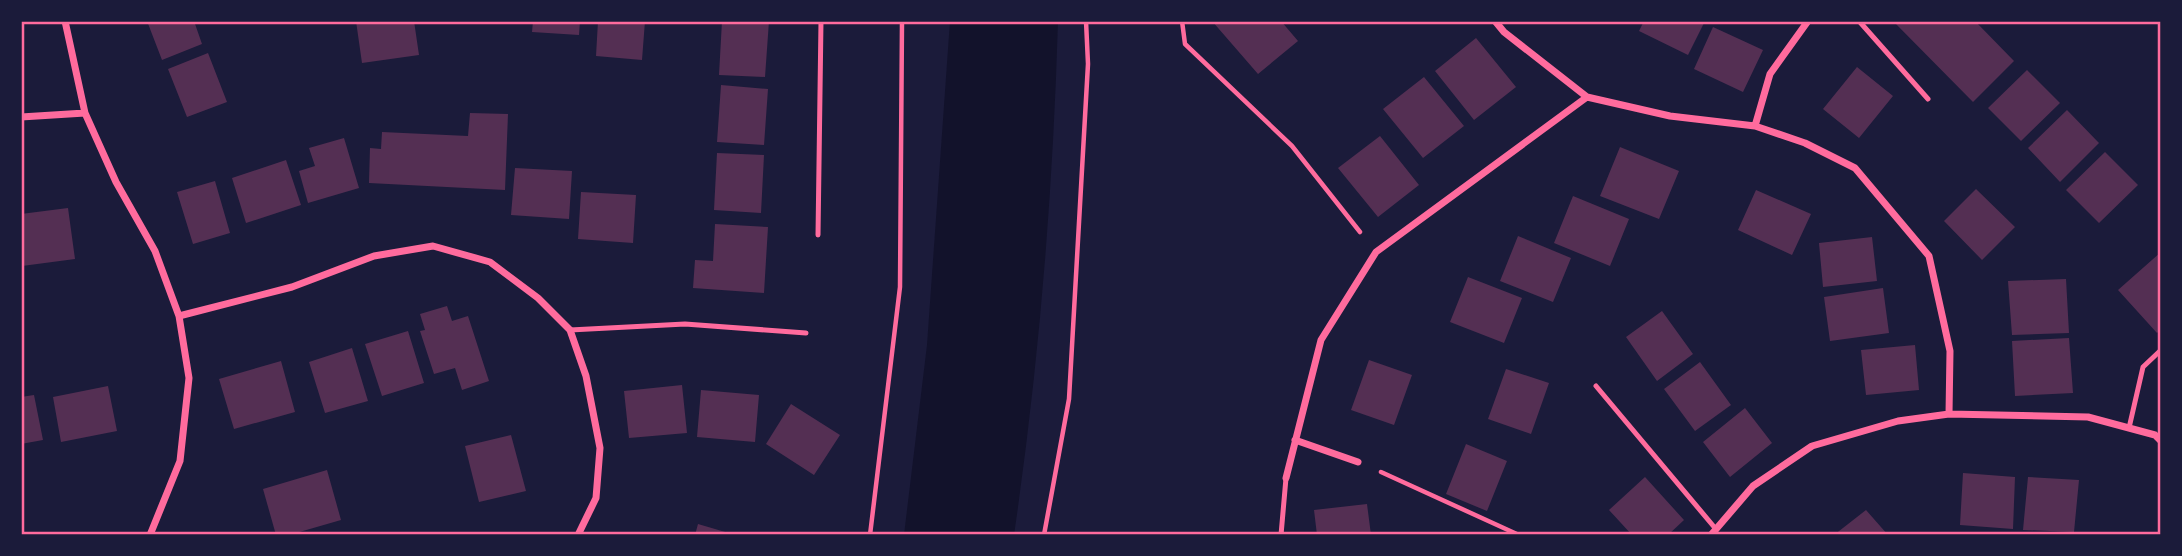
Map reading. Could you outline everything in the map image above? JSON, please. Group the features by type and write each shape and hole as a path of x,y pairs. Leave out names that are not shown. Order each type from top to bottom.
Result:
{"street":[{"path":"65,21 85,113 116,182 155,251 180,316 189,378 180,461 150,535"},
{"path":"1496,21 1504,32 1587,97 1670,116 1755,126 1805,143 1855,168 1929,256 1950,351 1949,414"},
{"path":"1755,126 1770,74 1808,21"},
{"path":"1286,478 1321,340 1376,252 1587,97"},
{"path":"21,117 85,113"},
{"path":"180,316 292,287 374,256 433,246 490,262 538,298 570,330 586,376 600,448 596,498 578,535"},
{"path":"1713,532 1753,486 1812,446 1898,422 1949,414 2088,416 2155,435 2161,440"},
{"path":"1295,440 1358,462"}],"lane":[{"path":"818,234 821,21"},
{"path":"1859,21 1927,99"},
{"path":"570,330 685,324 806,333"},
{"path":"2129,428 2143,367 2161,350"},
{"path":"1596,386 1713,532"},
{"path":"1281,535 1286,478"}],"path":[{"path":"870,535 900,288 902,21"},
{"path":"1044,535 1069,399 1088,64 1086,21"},
{"path":"1182,21 1185,44 1292,146 1376,252"},
{"path":"1358,462 1519,535"}],"shaded area":[{"path":"950,21 1058,21 1044,278 1014,535 904,535 927,345"}],"building":[{"path":"147,21 194,21 202,44 162,60"},
{"path":"356,21 414,21 419,55 362,63"},
{"path":"533,21 580,21 579,35 532,32"},
{"path":"598,21 645,21 642,60 596,56"},
{"path":"722,21 769,21 765,77 719,75"},
{"path":"1212,21 1281,21 1298,41 1258,74"},
{"path":"1644,21 1705,21 1688,55 1639,31"},
{"path":"1893,21 1975,21 2014,61 1973,102"},
{"path":"1713,27 1763,50 1743,92 1694,69"},
{"path":"1476,38 1516,87 1474,120 1435,71"},
{"path":"208,53 227,102 187,117 168,69"},
{"path":"1857,67 1893,96 1859,138 1823,109"},
{"path":"2027,70 2060,103 2021,141 1988,108"},
{"path":"1424,77 1464,126 1423,158 1383,109"},
{"path":"721,85 768,89 764,145 717,142"},
{"path":"2067,110 2099,143 2060,182 2028,148"},
{"path":"470,113 508,114 505,190 369,183 370,148 381,149 382,132 468,136"},
{"path":"1380,136 1419,185 1378,217 1338,168"},
{"path":"344,138 359,188 308,203 299,171 315,166 309,148"},
{"path":"1620,147 1679,171 1659,219 1600,196"},
{"path":"2105,152 2138,185 2099,223 2066,190"},
{"path":"717,153 764,155 761,213 714,210"},
{"path":"286,160 301,205 246,223 232,178"},
{"path":"515,168 572,171 569,219 511,215"},
{"path":"215,181 230,233 193,244 177,192"},
{"path":"1976,189 2015,227 1982,260 1944,221"},
{"path":"1756,190 1811,214 1792,255 1738,230"},
{"path":"581,192 636,195 633,243 578,239"},
{"path":"1573,196 1629,219 1610,266 1554,243"},
{"path":"68,208 75,259 22,266 21,214"},
{"path":"715,224 768,227 764,293 693,288 695,260 713,261"},
{"path":"1518,236 1571,258 1553,302 1500,281"},
{"path":"1872,237 1877,281 1823,287 1819,243"},
{"path":"2161,252 2161,329 2157,333 2118,290"},
{"path":"1468,277 1522,298 1504,343 1450,322"},
{"path":"2066,279 2069,333 2012,335 2008,281"},
{"path":"1883,288 1889,333 1830,341 1824,297"},
{"path":"447,306 452,321 468,316 489,381 462,390 455,368 434,374 420,331 425,330 420,314"},
{"path":"1662,311 1693,354 1657,381 1626,337"},
{"path":"408,331 424,383 382,396 365,344"},
{"path":"2069,338 2073,393 2015,396 2012,341"},
{"path":"1915,345 1919,390 1866,395 1861,350"},
{"path":"352,348 368,401 325,413 309,362"},
{"path":"1369,360 1412,375 1394,425 1351,410"},
{"path":"281,361 295,412 234,429 219,379"},
{"path":"1700,362 1731,405 1695,431 1664,389"},
{"path":"1506,369 1549,383 1531,434 1488,419"},
{"path":"682,385 687,433 629,438 624,391"},
{"path":"108,386 117,431 61,442 53,397"},
{"path":"701,390 759,395 755,442 697,437"},
{"path":"34,395 43,440 21,444 21,397"},
{"path":"791,404 840,435 814,475 766,444"},
{"path":"1745,408 1772,443 1730,477 1703,442"},
{"path":"511,435 526,491 479,502 465,446"},
{"path":"1466,444 1507,461 1487,511 1446,494"},
{"path":"327,470 341,520 289,535 276,535 263,489"},
{"path":"1963,473 2015,477 2013,529 1960,525"},
{"path":"1645,477 1684,520 1668,535 1632,535 1609,510"},
{"path":"2028,477 2079,480 2074,532 2023,530"},
{"path":"1367,504 1371,535 1317,535 1314,510"},
{"path":"1866,510 1888,535 1834,535"},
{"path":"698,524 732,534 695,535"}]}
